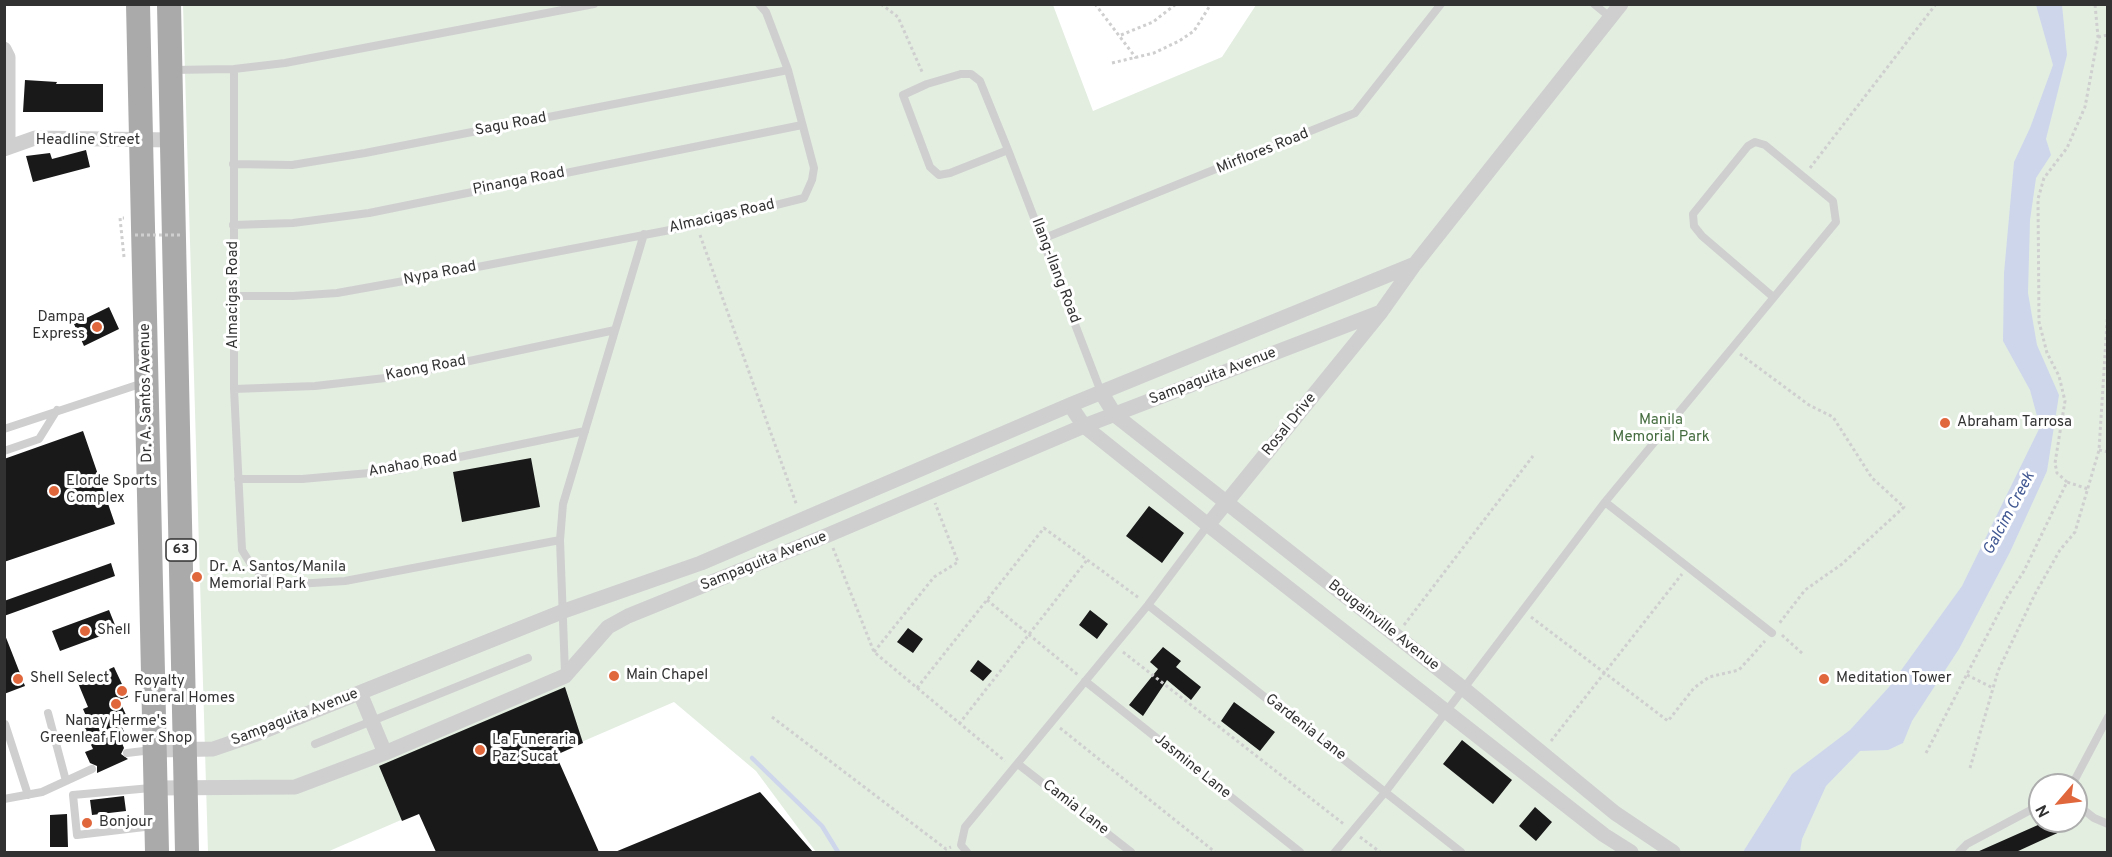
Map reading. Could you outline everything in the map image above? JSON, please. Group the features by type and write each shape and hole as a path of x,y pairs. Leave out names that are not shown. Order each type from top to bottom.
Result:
{"main road":[{"name":"Dr. A. Santos Avenue","path":"138,4 157,852"},
{"name":"Dr. A. Santos Avenue","path":"169,4 186,852"}],"street":[{"name":"Rosal Drive","path":"1208,525 1381,312 1415,264 1621,4"},
{"path":"4,49 8,57 6,148"},
{"name":"Headline Street","path":"6,148 35,138 172,140"},
{"name":"Sampaguita Avenue","path":"154,750 213,749 360,693 564,610 701,563 1101,392 1415,264"},
{"name":"Sampaguita Avenue","path":"156,788 295,787 385,753 565,676 608,627 628,616 828,535 1084,426 1381,312"},
{"name":"Bougainville Avenue","path":"1101,392 1115,415 1464,689 1541,755 1615,813 1673,852"},
{"name":"Bougainville Avenue","path":"1070,405 1084,426 1208,525 1604,835 1631,852"},
{"path":"738,548 746,569"},
{"path":"360,693 370,722 385,753"}],"lane":[{"path":"171,70 234,69 353,51 594,4"},
{"name":"Almacigas Road","path":"644,234 696,225 804,198 812,180 814,168 788,70 766,12 759,4"},
{"name":"Mirflores Road","path":"1042,239 1355,113 1441,4"},
{"path":"1594,4 1611,18"},
{"name":"Almacigas Road","path":"234,69 234,389 242,550 252,566 264,577 280,585 345,581 560,540"},
{"name":"Sagu Road","path":"233,164 292,165 354,155 788,70"},
{"name":"Ilang-Ilang Road","path":"1008,150 939,175 930,167 903,95 927,84 961,74 971,74 980,81 1008,150 1101,392"},
{"name":"Pinanga Road","path":"233,225 293,223 369,213 802,125"},
{"path":"1335,852 1386,791 1605,502 1772,296 1836,222 1833,201 1765,145 1755,142 1748,146 1693,214 1694,226 1702,236 1772,296"},
{"path":"565,676 560,540 563,504 644,234"},
{"name":"Nypa Road","path":"234,296 293,296 337,292 644,234"},
{"name":"Kaong Road","path":"234,389 315,386 394,377 615,330"},
{"path":"4,429 146,382"},
{"path":"4,451 39,439 57,410"},
{"name":"Anahao Road","path":"238,479 302,479 392,471 585,431"},
{"path":"1605,502 1772,633"},
{"name":"Rosal Drive","path":"961,845 966,827 1148,605 1208,525"},
{"name":"Gardenia Lane","path":"1148,605 1461,852"},
{"path":"315,744 528,658"},
{"name":"Jasmine Lane","path":"1085,681 1300,852"},
{"path":"48,714 66,781"},
{"path":"2078,773 2108,717"},
{"path":"4,724 28,795"},
{"path":"127,753 154,750"},
{"name":"Camia Lane","path":"1018,764 1131,852"},
{"path":"4,799 28,795 92,769"},
{"path":"156,788 74,795 77,835 157,825"},
{"path":"1959,852 1967,844 2028,811"},
{"path":"2088,813 2108,824"},
{"path":"961,845 967,852"}],"path":[{"path":"881,4 898,17 927,84"},
{"path":"1095,4 1136,58"},
{"path":"1120,35 1153,22 1176,4"},
{"path":"1112,63 1136,58 1179,41 1194,31 1211,4"},
{"path":"1803,176 1936,4"},
{"path":"2088,489 2067,482 2057,473 2055,464 2065,401 2059,376 2047,353 2039,322 2038,199 2044,178 2076,132 2085,107 2098,37 2095,4"},
{"path":"2098,37 2108,35"},
{"path":"120,218 122,258"},
{"path":"696,225 802,520"},
{"path":"135,235 181,235"},
{"path":"1970,768 1998,671 2035,594 2060,550 2075,532 2088,489 2099,450 2108,307"},
{"path":"1730,347 1809,405 1833,417 1872,478 1904,507 1842,564 1805,590 1775,629 1803,654"},
{"path":"2099,450 2108,452"},
{"path":"1395,636 1533,456"},
{"path":"1926,753 2024,571 2067,482"},
{"path":"874,652 934,577 958,562 931,492"},
{"path":"916,688 1044,528 1148,605"},
{"path":"828,535 874,652 1006,762 1018,764"},
{"path":"959,724 1087,560"},
{"path":"1541,755 1687,567"},
{"path":"987,600 1085,681"},
{"path":"1523,610 1603,674 1668,721 1694,688 1709,677 1739,670 1772,633"},
{"path":"1114,645 1380,852"},
{"path":"1967,675 1993,688"},
{"path":"772,717 946,849"},
{"path":"1052,721 1215,852"},
{"path":"943,852 961,845"}],"green space":[{"name":"Manila Memorial Park","path":"183,5 1053,5 1093,111 1222,57 1256,5 2107,5 2107,852 816,852 756,771 674,702 327,852 208,852"}],"water":[{"path":"2036,5 2062,5 2067,55 2046,139 2051,155 2036,178 2030,220 2028,293 2037,345 2059,395 2047,471 2010,552 1959,649 1912,721 1903,743 1888,750 1860,751 1826,786 1802,839 1800,852 1743,852 1792,774 1850,730 1889,687 1962,586 2040,427 2030,390 2003,341 2004,273 2014,162 2030,128 2053,65"}],"building":[{"path":"25,80 57,82 56,84 103,84 103,112 23,112"},
{"path":"86,150 90,167 33,182 26,156 50,153 52,159"},
{"name":"Dampa Express","path":"109,307 119,329 84,346 74,324"},
{"name":"Elorde Sports Complex","path":"83,431 115,524 4,562 4,459"},
{"path":"531,458 540,507 462,522 453,472"},
{"path":"1149,506 1184,533 1162,563 1126,536"},
{"path":"111,563 115,576 4,616 4,601"},
{"name":"Shell","path":"109,610 117,630 60,651 52,631"},
{"path":"1090,610 1108,624 1097,639 1079,625"},
{"path":"908,628 923,639 913,653 897,642"},
{"path":"4,635 25,686 4,694"},
{"path":"1163,647 1181,661 1176,667 1201,687 1191,700 1167,680 1143,716 1129,705 1158,669 1150,662"},
{"path":"978,660 992,671 983,681 970,671"},
{"path":"114,667 128,697 119,700 127,717 119,721 128,740 122,743 124,748 121,754 128,759 97,773 97,766 90,763 85,752 93,749 83,728 90,725 83,709 88,707 78,683"},
{"path":"565,687 583,743 556,755 599,852 436,852 419,814 402,821 379,766"},
{"path":"1234,702 1275,732 1260,751 1221,721"},
{"path":"1462,740 1512,780 1493,804 1443,764"},
{"path":"760,792 813,852 615,852"},
{"path":"124,796 126,811 92,815 90,800"},
{"path":"1535,807 1552,822 1536,841 1519,826"},
{"path":"67,814 68,847 50,847 50,815"},
{"path":"2028,829 2028,833 2057,833 2016,852 1977,852"}],"waterway":[{"name":"Galcim Creek","path":"752,758 822,826 838,852"}],"place":[{"name":"Dampa Express","path":"97,327"},
{"name":"Abraham Tarrosa","path":"1945,423"},
{"name":"Elorde Sports Complex","path":"54,491"},
{"name":"Dr. A. Santos/Manila Memorial Park","path":"197,577"},
{"name":"Shell","path":"85,631"},
{"name":"Main Chapel","path":"614,676"},
{"name":"Shell Select","path":"18,679"},
{"name":"Meditation Tower","path":"1824,679"},
{"name":"Royalty Funeral Homes","path":"122,691"},
{"name":"Nanay Herme's Greenleaf Flower Shop","path":"116,704"},
{"name":"La Funeraria Paz Sucat","path":"480,750"},
{"name":"Bonjour","path":"87,823"}]}
